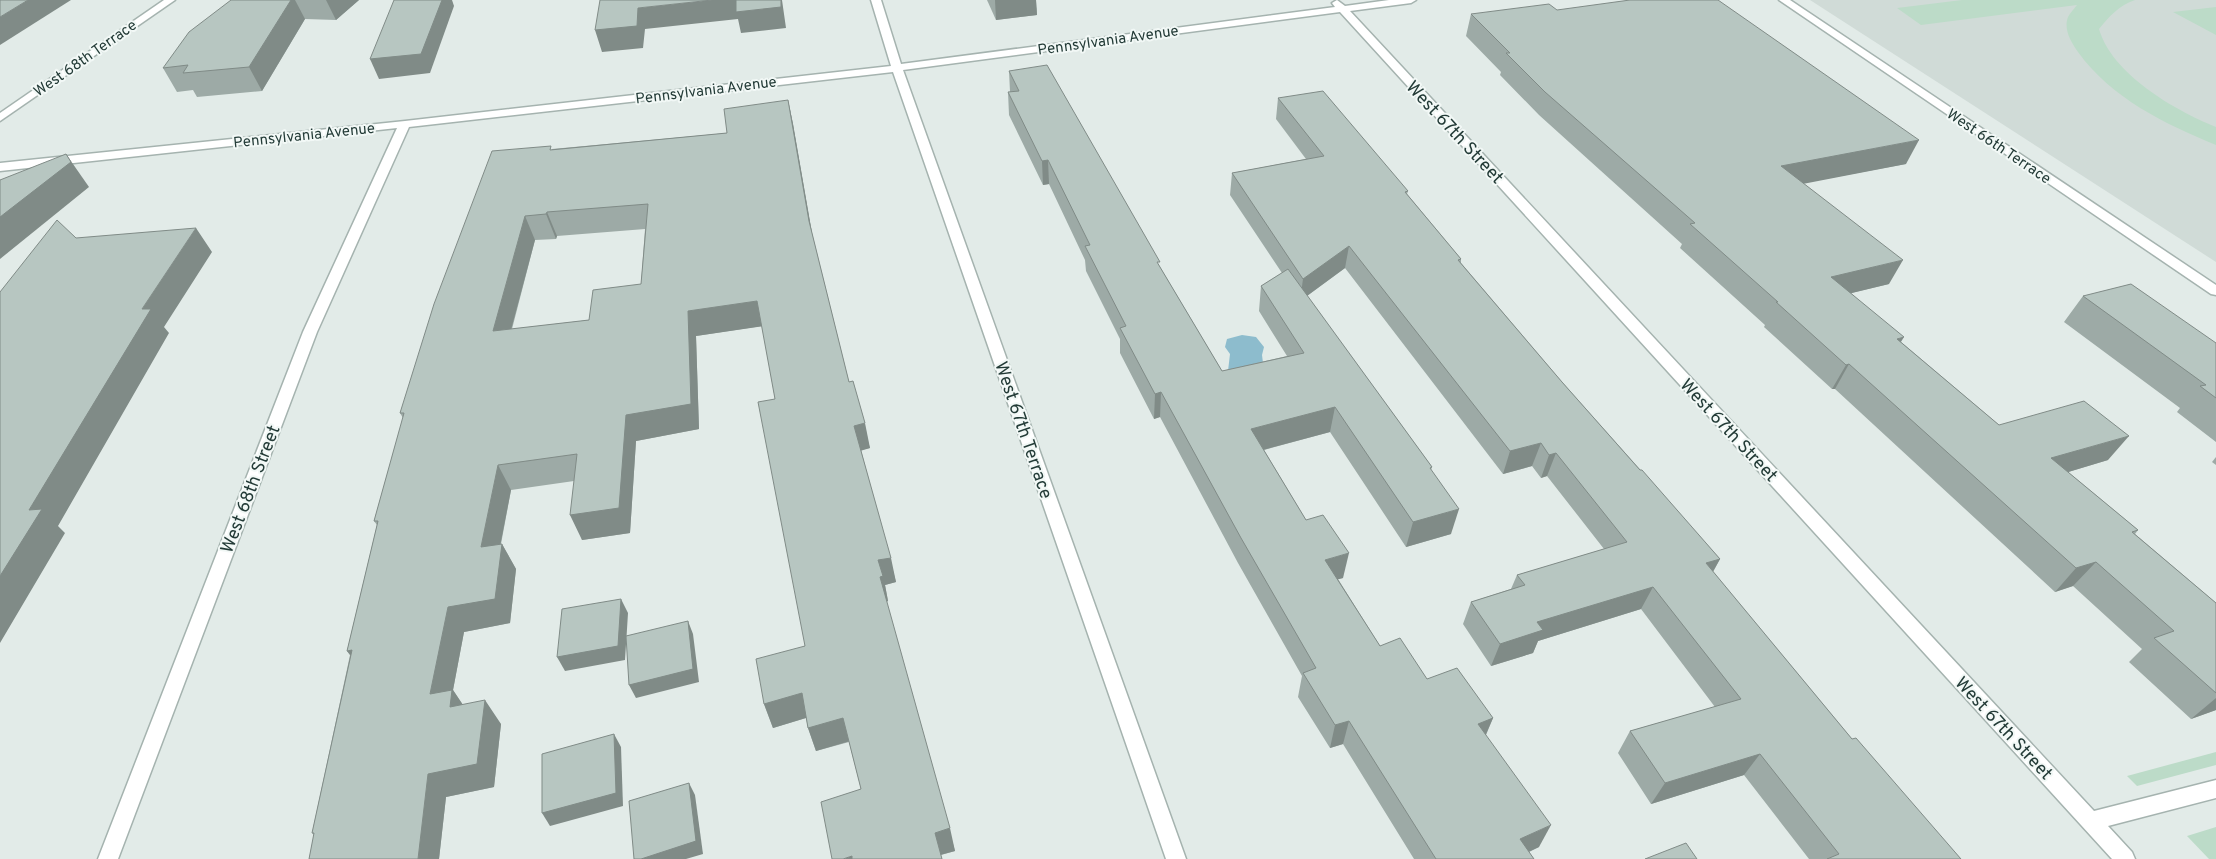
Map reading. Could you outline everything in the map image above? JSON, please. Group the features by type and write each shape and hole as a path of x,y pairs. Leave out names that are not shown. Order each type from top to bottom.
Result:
{"street":[{"name":"West 68th Terrace","path":"0,118 170,0"},
{"name":"West 67th Terrace","path":"876,0 897,68 1176,859"},
{"name":"Pennsylvania Avenue","path":"0,167 405,124 897,68 1338,4 1411,0"},
{"name":"West 66th Terrace","path":"1784,0 2216,291"},
{"name":"West 67th Street","path":"1338,4 2125,859"},
{"name":"West 68th Street","path":"108,859 310,332 405,124"},
{"path":"2090,821 2216,789"}],"shaded area":[{"path":"1810,0 2216,0 2216,262"}],"green space":[{"path":"1962,0 2135,0 2119,8 2099,29 2106,45 2117,61 2147,88 2182,111 2216,127 2216,145 2140,108 2106,83 2091,68 2076,48 2067,31 2068,17 2077,5 1921,25 1897,8"},
{"path":"2216,7 2216,35 2173,12"},
{"path":"2216,752 2216,765 2137,786 2127,776"},
{"path":"2216,827 2216,859 2209,859 2187,836"}],"water":[{"path":"1242,335 1256,337 1264,347 1263,363 1228,371 1230,354 1225,347 1227,339"}],"building":[{"path":"0,0 28,0 0,17"},
{"path":"231,0 291,0 249,67 183,73 188,65 163,68 189,32"},
{"path":"394,0 442,0 421,54 370,59"},
{"path":"600,0 712,0 638,8 637,26 595,30"},
{"path":"736,0 781,0 781,7 736,12"},
{"path":"1630,0 1718,0 1919,140 1781,166 1903,260 1831,277 1904,337 1897,339 1999,425 2084,401 2129,436 2051,458 2138,530 2132,532 2216,603 2216,693 2154,638 2174,631 2096,562 2076,568 1690,224 1695,223 1545,92 1471,14 1549,4 1557,10"},
{"path":"1047,65 1160,262 1157,262 1222,371 1304,353 1261,286 1288,269 1432,467 1430,468 1459,509 1413,522 1335,407 1251,429 1306,520 1323,515 1349,553 1325,560 1380,646 1400,638 1427,679 1457,668 1493,718 1478,724 1551,825 1520,839 1534,859 1436,859 1349,721 1335,725 1303,673 1316,668 1241,538 1161,392 1155,394 1120,328 1126,326 1085,246 1090,245 1048,160 1042,161 1008,92 1019,91 1009,71"},
{"path":"1323,91 1408,191 1405,192 1461,259 1458,260 1562,382 1720,559 1706,563 1852,739 1856,738 1961,859 1827,859 1839,854 1760,754 1665,783 1630,731 1741,699 1653,587 1537,622 1543,630 1500,644 1471,602 1525,585 1517,575 1627,542 1556,453 1549,455 1541,443 1510,451 1349,246 1303,279 1232,173 1324,156 1278,98"},
{"path":"788,100 809,221 849,382 853,381 865,423 854,426 891,558 878,560 883,576 880,577 950,828 935,833 942,859 852,859 852,856 843,859 832,859 821,802 861,789 843,718 808,728 802,693 764,704 756,659 805,646 758,402 775,399 757,301 688,311 691,404 626,415 619,508 570,515 577,454 498,465 481,547 502,544 495,599 448,607 430,694 452,690 450,707 485,700 477,764 428,774 418,859 309,859 314,833 312,833 352,650 347,651 378,521 374,521 404,413 400,413 434,304 492,151 551,146 550,150 727,133 724,109","holes":["648,204 641,284 593,290 589,320 493,331 525,216 546,214 547,212"]},
{"path":"66,154 71,162 0,217 0,180"},
{"path":"57,220 76,238 196,228 142,309 151,309 29,510 42,509 0,576 0,292"},
{"path":"2131,284 2216,343 2216,398 2200,386 2206,385 2083,296"},
{"path":"621,599 618,646 557,657 562,609"},
{"path":"688,621 693,669 629,685 626,636"},
{"path":"614,734 616,793 542,813 542,754"},
{"path":"689,783 696,841 641,859 634,859 629,801"},
{"path":"1686,843 1697,859 1645,859"}]}
